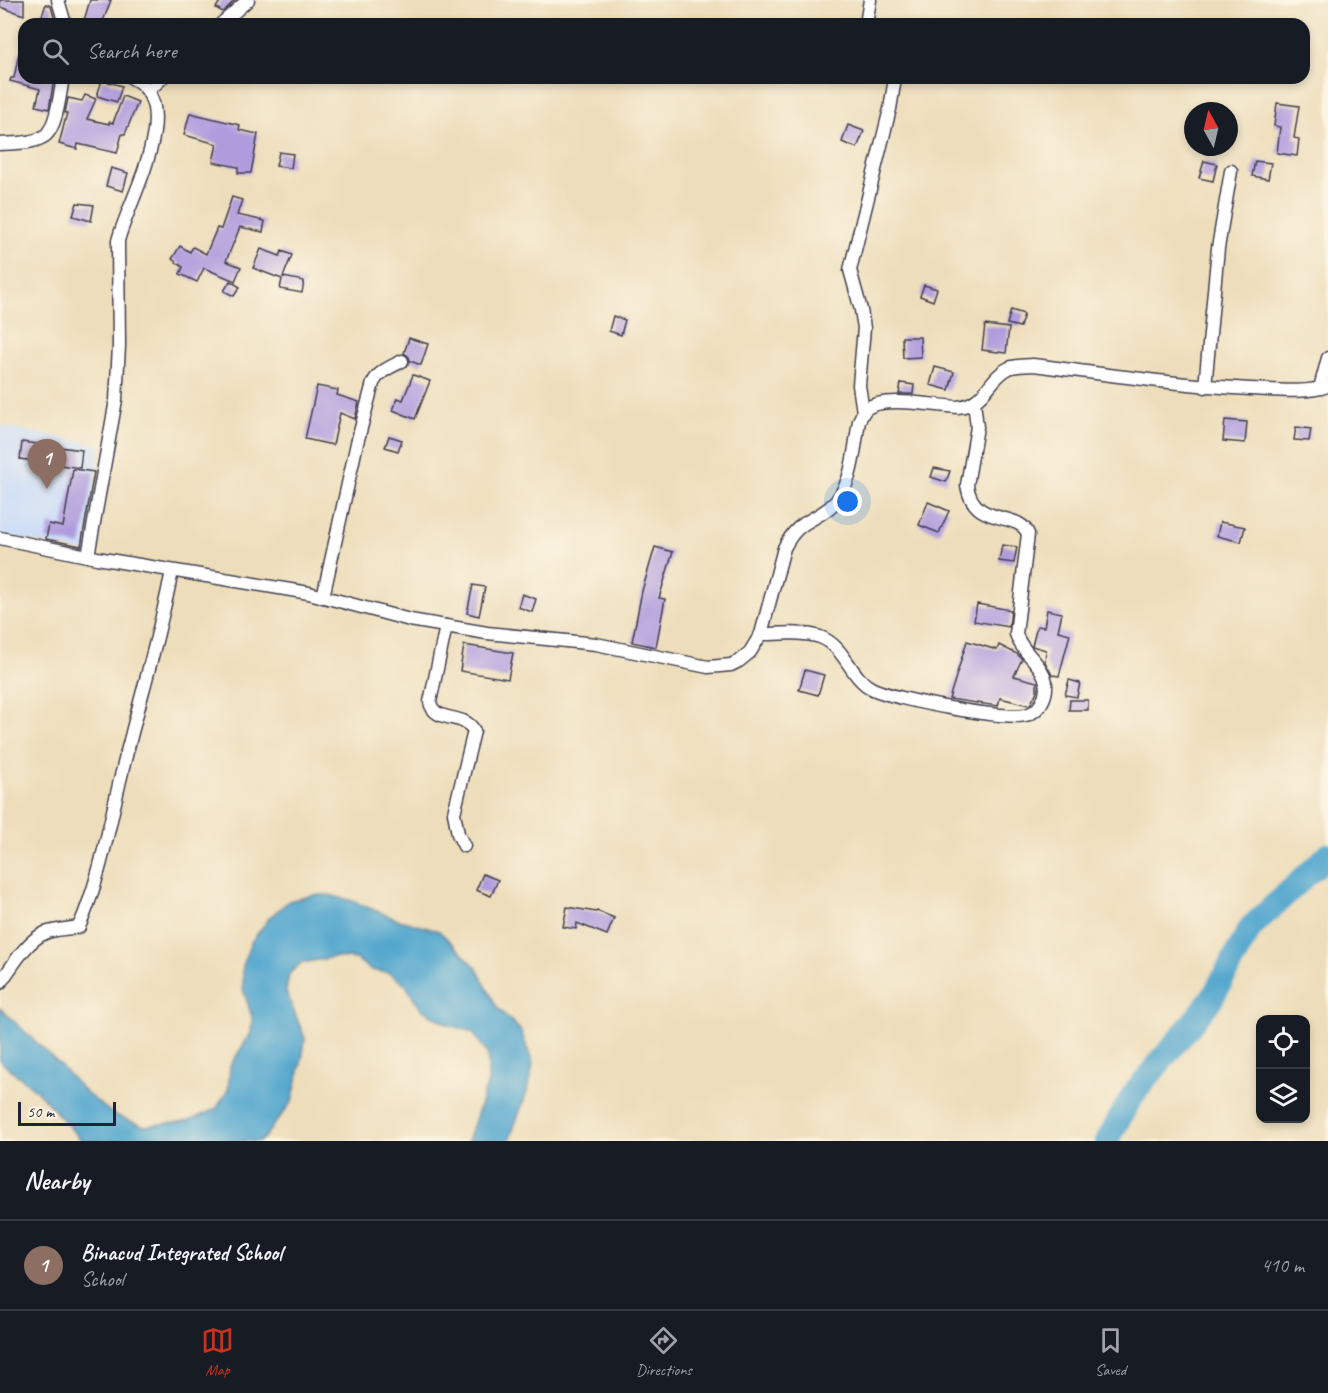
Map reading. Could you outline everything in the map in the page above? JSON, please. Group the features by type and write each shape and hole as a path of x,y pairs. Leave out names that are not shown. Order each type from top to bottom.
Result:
{"street":[{"path":"58,0 63,18"},
{"path":"228,18 248,0"},
{"path":"867,18 870,0"},
{"path":"0,144 38,139 46,135 54,121 62,84"},
{"path":"88,556 116,400 119,335 118,242 145,170 154,135 153,105 149,90 143,84"},
{"path":"149,90 156,84"},
{"path":"863,412 859,385 864,328 850,270 890,109 894,84"},
{"path":"1205,387 1218,248 1231,171"},
{"path":"0,538 88,556 323,597 446,627 596,644 708,668 730,665 750,652 761,634 784,548 791,536 808,520 829,508 845,488 859,422 863,412 868,408 885,403 958,407 974,402 1004,371 1019,366 1033,365 1205,387 1294,390 1324,387 1328,358"},
{"path":"323,597 357,442 374,383 384,370 402,362"},
{"path":"761,634 821,637 833,644 864,683 884,693 984,715 1024,716 1036,710 1044,696 1046,681 1042,672 1018,643 1016,634 1029,534 1026,528 1020,525 977,508 969,494 967,485 977,427 974,402"},
{"path":"1,983 33,942 45,933 79,927 84,915 163,618 171,571"},
{"path":"446,627 430,702 431,709 435,713 466,722 474,731 454,813 458,834 464,846"}],"shaded area":[{"path":"0,426 100,445 85,552 0,534"}],"water":[{"path":"314,895 329,895 350,900 396,919 439,931 476,967 497,1007 521,1031 533,1064 529,1086 509,1141 468,1141 488,1082 488,1055 473,1032 449,1025 421,1009 405,984 389,973 371,970 356,959 335,957 301,963 289,974 286,992 305,1038 303,1054 292,1102 259,1141 82,1141 38,1092 0,1061 0,1008 86,1093 113,1114 143,1126 188,1121 216,1109 228,1090 230,1066 251,1033 252,1017 243,989 243,963 251,942 270,917 289,901"}],"building":[{"path":"0,0 24,0 24,15 0,7"},
{"path":"90,0 111,0 104,18 85,18"},
{"path":"221,0 235,0 223,12 216,8"},
{"path":"46,4 51,6 54,18 41,18"},
{"path":"18,58 18,83 10,81 14,78"},
{"path":"21,84 53,84 49,109 36,106 40,89"},
{"path":"101,84 122,86 117,102 97,96"},
{"path":"85,95 96,99 87,119 109,124 109,122 113,123 123,96 138,102 125,134 122,134 117,153 78,144 77,149 59,144 67,113 65,113 68,98 82,101"},
{"path":"1277,103 1299,106 1294,138 1299,139 1297,156 1277,153 1280,127 1274,126"},
{"path":"190,113 240,125 239,130 258,134 251,173 238,173 238,167 213,162 217,144 184,135"},
{"path":"848,125 864,131 857,148 842,142"},
{"path":"279,152 293,154 291,168 276,166"},
{"path":"1204,161 1217,164 1213,181 1199,178"},
{"path":"1255,161 1271,163 1268,179 1252,176"},
{"path":"111,168 128,173 123,191 106,186"},
{"path":"232,197 242,200 237,215 265,221 263,232 240,227 226,261 241,267 235,281 204,268 197,282 180,274 183,267 172,259 180,246 190,252 193,247 206,254 217,228 221,229"},
{"path":"77,203 94,205 91,221 73,216"},
{"path":"261,249 280,256 282,251 292,255 283,277 304,281 302,293 280,289 282,279 253,268"},
{"path":"230,281 240,287 234,296 224,291"},
{"path":"924,285 937,289 933,301 920,296"},
{"path":"1011,310 1024,314 1020,327 1007,324"},
{"path":"613,316 625,320 621,335 609,331"},
{"path":"985,325 1009,328 1006,353 982,350"},
{"path":"902,337 920,337 921,357 903,358"},
{"path":"409,338 428,344 421,365 410,361 404,353"},
{"path":"935,367 954,372 949,390 930,385"},
{"path":"413,375 430,381 415,419 393,410 398,398 403,400"},
{"path":"901,383 914,385 913,394 899,394"},
{"path":"317,386 338,390 337,395 359,402 355,419 340,413 333,445 305,439"},
{"path":"1225,420 1247,422 1245,443 1223,441"},
{"path":"1296,427 1311,429 1309,441 1294,440"},
{"path":"389,436 402,440 398,451 385,447"},
{"path":"22,442 82,450 80,468 20,459"},
{"path":"934,468 950,471 946,482 931,477"},
{"path":"73,469 94,472 81,546 46,539 49,524 63,527"},
{"path":"928,502 949,511 939,533 919,525"},
{"path":"1220,522 1245,527 1241,542 1217,536"},
{"path":"1002,545 1017,547 1014,563 999,561"},
{"path":"655,547 673,552 659,598 665,599 656,647 632,642 642,591"},
{"path":"473,585 485,587 479,616 467,613"},
{"path":"522,594 536,599 532,612 518,607"},
{"path":"977,604 1011,610 1009,627 974,621"},
{"path":"1047,610 1062,613 1058,631 1070,634 1059,676 1052,675 1045,662 1046,650 1032,646 1037,626 1044,627"},
{"path":"967,641 997,650 999,645 1017,654 1022,659 1014,676 1037,682 1037,691 1031,703 1028,705 1000,698 998,706 949,699"},
{"path":"464,645 513,653 508,679 460,671"},
{"path":"805,670 824,675 818,695 799,690"},
{"path":"1069,680 1080,683 1077,697 1065,695"},
{"path":"1070,700 1088,700 1088,710 1069,710"},
{"path":"483,874 498,880 491,896 476,890"},
{"path":"567,907 597,911 614,918 607,935 577,923 576,929 563,927"}],"waterway":[{"path":"1107,1141 1132,1096 1211,1000 1251,927 1328,855"}],"place":[{"name":"Binacud Integrated School","path":"47,489"}]}
